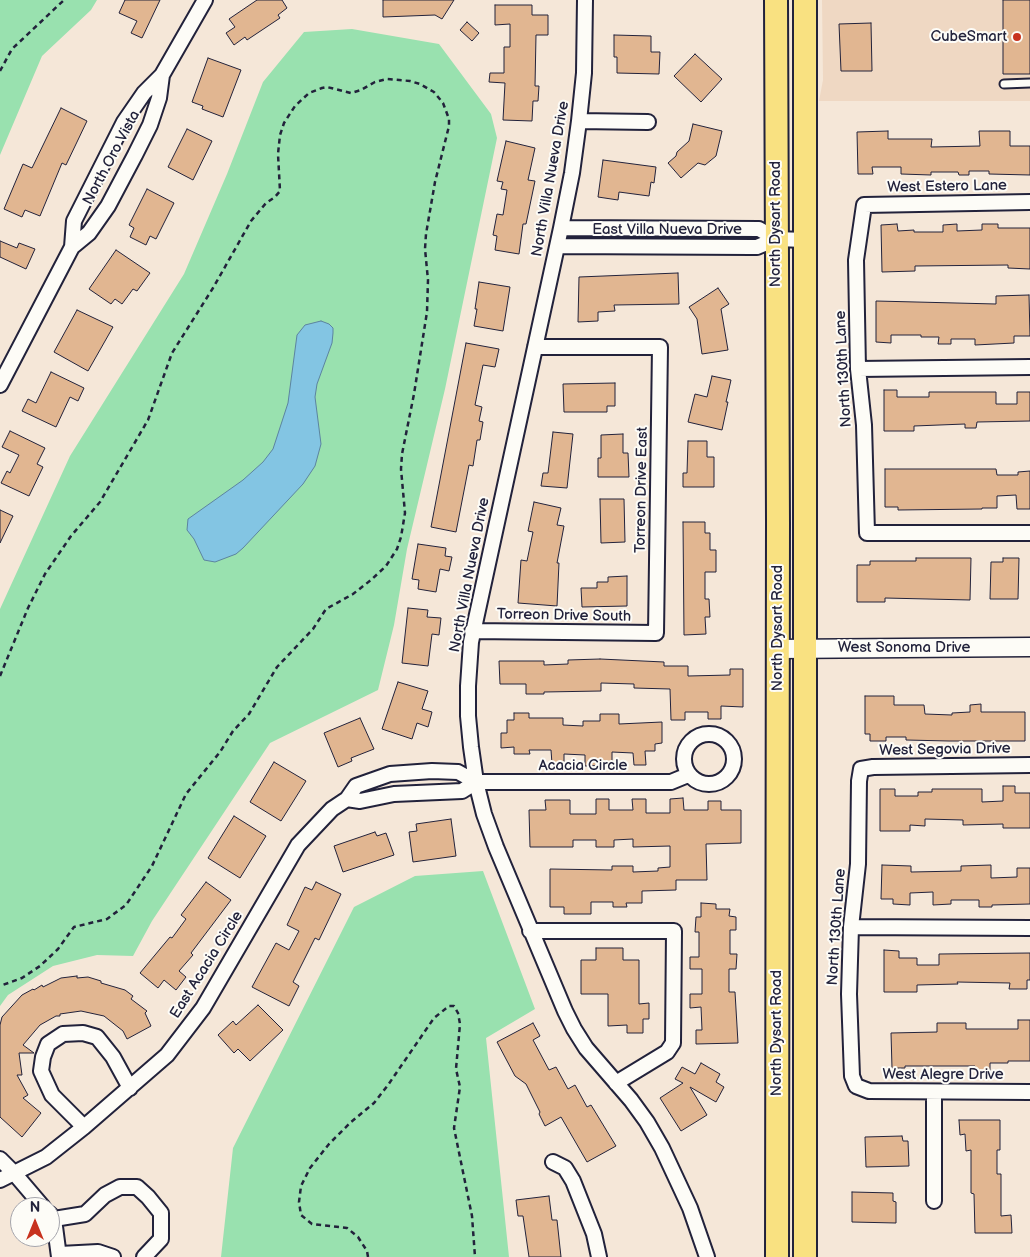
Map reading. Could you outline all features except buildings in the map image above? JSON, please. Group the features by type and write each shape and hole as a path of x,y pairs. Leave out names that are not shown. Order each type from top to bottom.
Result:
{"main road":[{"name":"North Dysart Road","path":"776,0 777,1257"},
{"name":"North Dysart Road","path":"804,1257 805,0"}],"street":[{"name":"North Oro Vista","path":"72,247 74,221 124,122 144,93 162,75 205,0"},
{"name":"North Villa Nueva Drive","path":"585,0 584,73 579,121 561,228 472,631 469,658 468,716 476,782 484,814 530,931 574,1029 586,1048 647,1122 662,1148 690,1208 707,1257"},
{"name":"North Oro Vista","path":"0,385 72,247 89,233 103,213 135,155 150,124 159,98 162,75"},
{"path":"579,121 648,122"},
{"name":"West Estero Lane","path":"864,205 1030,202"},
{"name":"North 130th Lane","path":"864,205 856,260 858,369 864,425 867,533 1030,533"},
{"name":"East Villa Nueva Drive","path":"561,228 759,229 776,240"},
{"name":"East Villa Nueva Drive","path":"557,246 757,247 776,240 804,240"},
{"name":"Torreon Drive East","path":"535,347 660,347 656,633"},
{"path":"858,369 1030,367"},
{"name":"Torreon Drive South","path":"472,631 656,633"},
{"name":"West Sonoma Drive","path":"778,649 1030,647"},
{"name":"West Segovia Drive","path":"861,769 873,767 1030,765"},
{"name":"North 130th Lane","path":"856,1086 852,1076 849,994 851,927 858,864 859,780 861,769"},
{"name":"East Acacia Circle","path":"0,1180 46,1157 84,1127 166,1056 203,1008 298,845 332,809 346,799 356,786 390,774 432,771 458,772 476,782"},
{"name":"Acacia Circle","path":"476,782 671,782 688,775"},
{"path":"346,799 360,801 394,794 462,791 476,782"},
{"path":"851,927 1030,928"},
{"path":"530,931 674,931 673,1043 666,1052 616,1083"},
{"path":"84,1127 52,1095 41,1071 42,1057 48,1044 63,1034 82,1033 97,1037 112,1057 130,1088"},
{"name":"West Alegre Drive","path":"856,1086 869,1091 1030,1092"},
{"path":"934,1092 934,1201"},
{"path":"0,1159 34,1197"},
{"path":"553,1162 565,1168 573,1181 594,1234 599,1257"},
{"path":"60,1216 85,1214 105,1195 120,1187 137,1187 161,1212 162,1239 144,1257"},
{"path":"59,1255 98,1252 113,1257"}],"lane":[{"path":"1004,84 1030,83"}],"path":[{"path":"0,71 12,49 64,0"},
{"path":"0,676 28,608 45,574 72,536 100,502 148,420 172,353 251,222 266,203 280,191 278,154 280,135 284,123 295,106 316,90 327,88 351,93 362,90 375,82 387,79 420,84 434,92 443,102 447,111 449,119 448,132 435,182 426,234 427,303 414,394 402,454 401,469 405,513 402,537 397,549 386,566 372,580 353,594 326,609 313,629 277,668 249,714 233,731 220,752 186,794 152,866 126,904 107,918 74,927 58,949 40,966 22,978 0,986"},
{"path":"368,1257 367,1251 358,1238 347,1228 312,1224 302,1215 299,1202 301,1186 310,1168 329,1144 374,1103 434,1018 449,1006 454,1006 458,1012 460,1024 456,1069 460,1087 454,1128 472,1216 475,1257"}],"shaded area":[{"path":"822,0 1030,0 1030,101 819,101 823,80"}],"green space":[{"path":"0,0 97,0 91,10 42,56 0,155"},
{"path":"352,29 439,44 491,114 497,138 445,389 407,549 394,625 378,690 270,743 152,921 133,956 97,955 53,966 8,995 0,1006 0,609 70,456 184,274 227,174 263,82 304,32"},
{"path":"483,871 535,1009 486,1038 509,1257 221,1257 233,1148 354,907 415,876"}],"water":[{"path":"321,321 333,328 333,333 332,343 317,384 315,397 321,444 315,466 303,484 236,554 215,562 204,560 194,539 187,530 188,519 243,480 263,462 273,449 288,403 297,335 305,325"}],"place":[{"name":"CubeSmart","path":"1017,37"}]}
